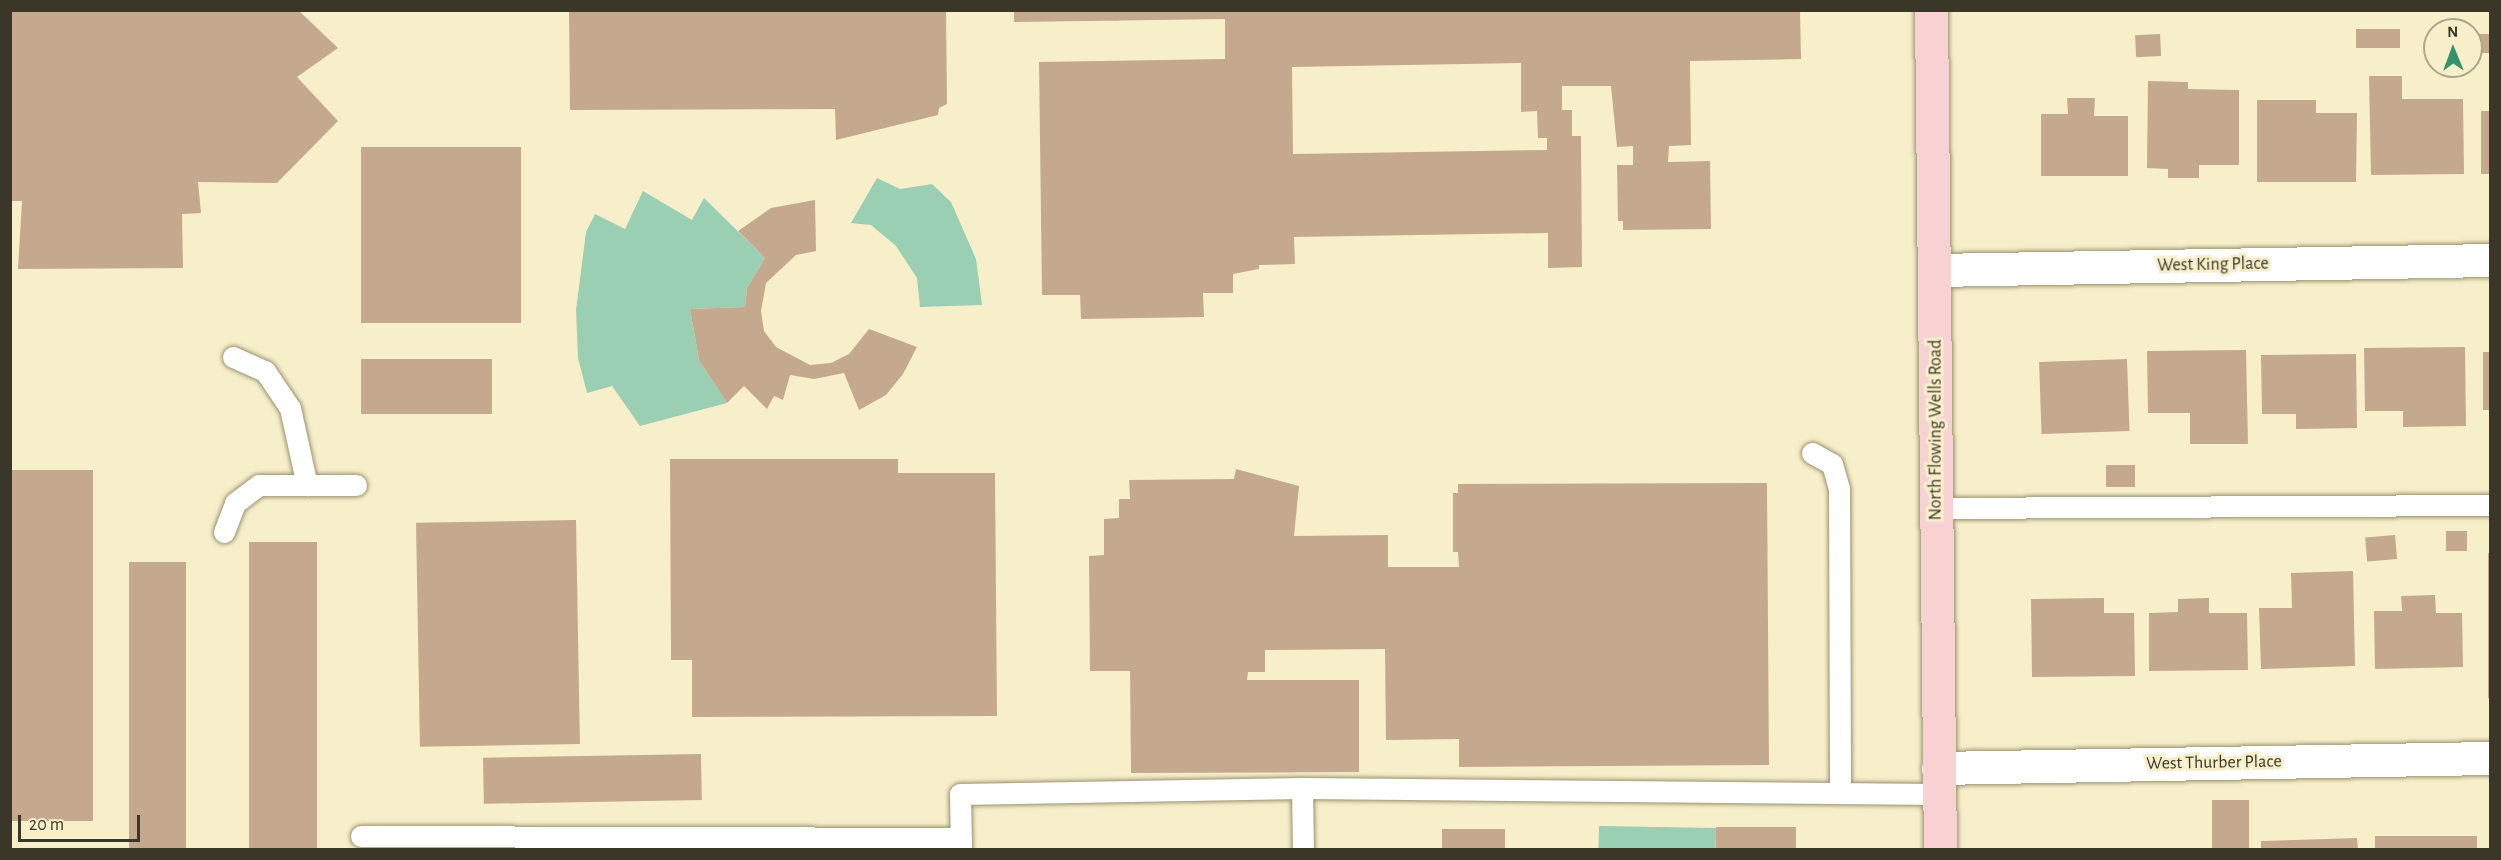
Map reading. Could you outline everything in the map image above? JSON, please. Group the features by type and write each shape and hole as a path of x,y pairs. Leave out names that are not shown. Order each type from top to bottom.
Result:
{"main road":[{"name":"North Flowing Wells Road","path":"1931,10 1940,849"}],"street":[{"name":"West King Place","path":"1935,270 2490,260"},
{"name":"West Thurber Place","path":"1938,781 2490,758"}],"lane":[{"path":"233,357 265,371 290,408 307,485"},
{"path":"1812,453 1832,464 1839,488 1839,791"},
{"path":"224,532 235,503 259,485 356,485"},
{"path":"1935,508 2490,505"},
{"path":"361,836 446,843 961,844 960,794 1302,788 1839,791 1938,781"},
{"path":"1302,788 1303,849"}],"green space":[{"path":"877,178 900,189 932,184 951,202 976,259 982,305 920,307 917,278 896,246 871,225 851,223"},
{"path":"643,191 692,220 704,198 765,258 747,288 745,307 690,309 699,360 727,403 640,426 612,386 587,393 578,358 576,310 586,232 595,214 625,229"},
{"path":"1599,826 1716,828 1716,850 1599,850"}],"building":[{"path":"10,10 298,10 338,48 297,77 338,121 277,183 198,182 201,213 182,214 183,268 18,269 22,201 10,201"},
{"path":"569,10 946,10 947,104 939,108 938,115 836,140 835,109 570,110"},
{"path":"1014,10 1800,10 1801,59 1690,61 1691,145 1669,146 1668,162 1710,161 1711,229 1623,230 1623,221 1618,221 1617,165 1633,165 1633,146 1617,147 1611,86 1562,86 1562,110 1572,110 1572,136 1581,136 1582,267 1548,268 1548,233 1294,237 1295,264 1259,265 1259,269 1233,274 1233,293 1203,293 1204,317 1081,319 1080,295 1042,295 1039,62 1225,59 1225,19 1014,22","holes":["1521,63 1521,112 1537,111 1538,138 1547,138 1547,150 1293,154 1292,67"]},
{"path":"2356,29 2400,29 2400,48 2356,48"},
{"path":"2160,34 2161,56 2136,57 2135,35"},
{"path":"2483,34 2490,34 2490,53 2483,53"},
{"path":"2369,76 2402,76 2402,99 2463,99 2464,174 2371,175"},
{"path":"2148,81 2188,82 2188,89 2239,90 2239,165 2199,165 2199,178 2168,178 2168,169 2147,168"},
{"path":"2067,98 2095,98 2094,116 2128,116 2128,176 2041,176 2041,114 2068,114"},
{"path":"2257,100 2316,100 2316,113 2357,113 2356,182 2257,182"},
{"path":"2481,111 2490,111 2490,174 2481,174"},
{"path":"361,147 521,147 521,323 361,323"},
{"path":"815,200 816,251 796,255 766,283 761,311 764,331 776,347 810,365 831,363 849,354 869,329 917,347 903,374 886,395 859,410 844,373 814,379 790,375 783,400 774,396 767,409 744,386 727,403 699,360 690,309 745,307 747,288 765,258 738,231 771,208"},
{"path":"2465,347 2466,426 2403,427 2403,411 2365,411 2364,348"},
{"path":"2246,350 2248,444 2190,444 2190,413 2148,413 2147,351"},
{"path":"2483,352 2490,352 2490,410 2483,410"},
{"path":"2356,354 2357,428 2296,429 2296,414 2262,414 2261,355"},
{"path":"361,359 492,359 492,414 361,414"},
{"path":"2127,359 2130,431 2042,434 2039,362"},
{"path":"670,459 898,459 898,473 995,473 997,716 692,717 692,660 671,660"},
{"path":"2106,465 2135,465 2135,487 2106,487"},
{"path":"1236,469 1299,486 1294,536 1388,535 1388,567 1459,567 1458,552 1453,552 1453,493 1458,493 1458,484 1767,483 1769,765 1459,767 1459,739 1386,740 1385,649 1265,650 1265,672 1248,672 1247,680 1359,680 1359,772 1131,773 1130,671 1090,671 1089,556 1104,555 1104,519 1119,518 1119,499 1130,499 1129,480 1234,479"},
{"path":"10,470 93,470 93,821 10,821"},
{"path":"576,520 580,744 420,747 416,523"},
{"path":"2446,531 2467,531 2467,551 2446,551"},
{"path":"2395,535 2397,559 2367,562 2365,538"},
{"path":"249,542 317,542 317,850 249,850"},
{"path":"2488,553 2490,553 2490,698 2488,698"},
{"path":"129,562 186,562 186,850 129,850"},
{"path":"2353,571 2355,666 2261,669 2259,608 2292,608 2291,573"},
{"path":"2435,595 2436,613 2462,613 2463,667 2375,669 2374,611 2402,611 2401,596"},
{"path":"2104,598 2104,613 2134,613 2135,676 2032,677 2031,599"},
{"path":"2209,598 2209,613 2247,613 2248,670 2149,671 2149,613 2178,612 2178,599"},
{"path":"701,754 702,800 484,804 483,758"},
{"path":"2212,800 2249,800 2249,850 2212,850"},
{"path":"1716,827 1796,827 1796,850 1716,850"},
{"path":"1442,829 1505,829 1505,850 1442,850"},
{"path":"2375,836 2477,836 2477,850 2375,850"},
{"path":"2357,838 2358,850 2261,850 2261,841"}]}
